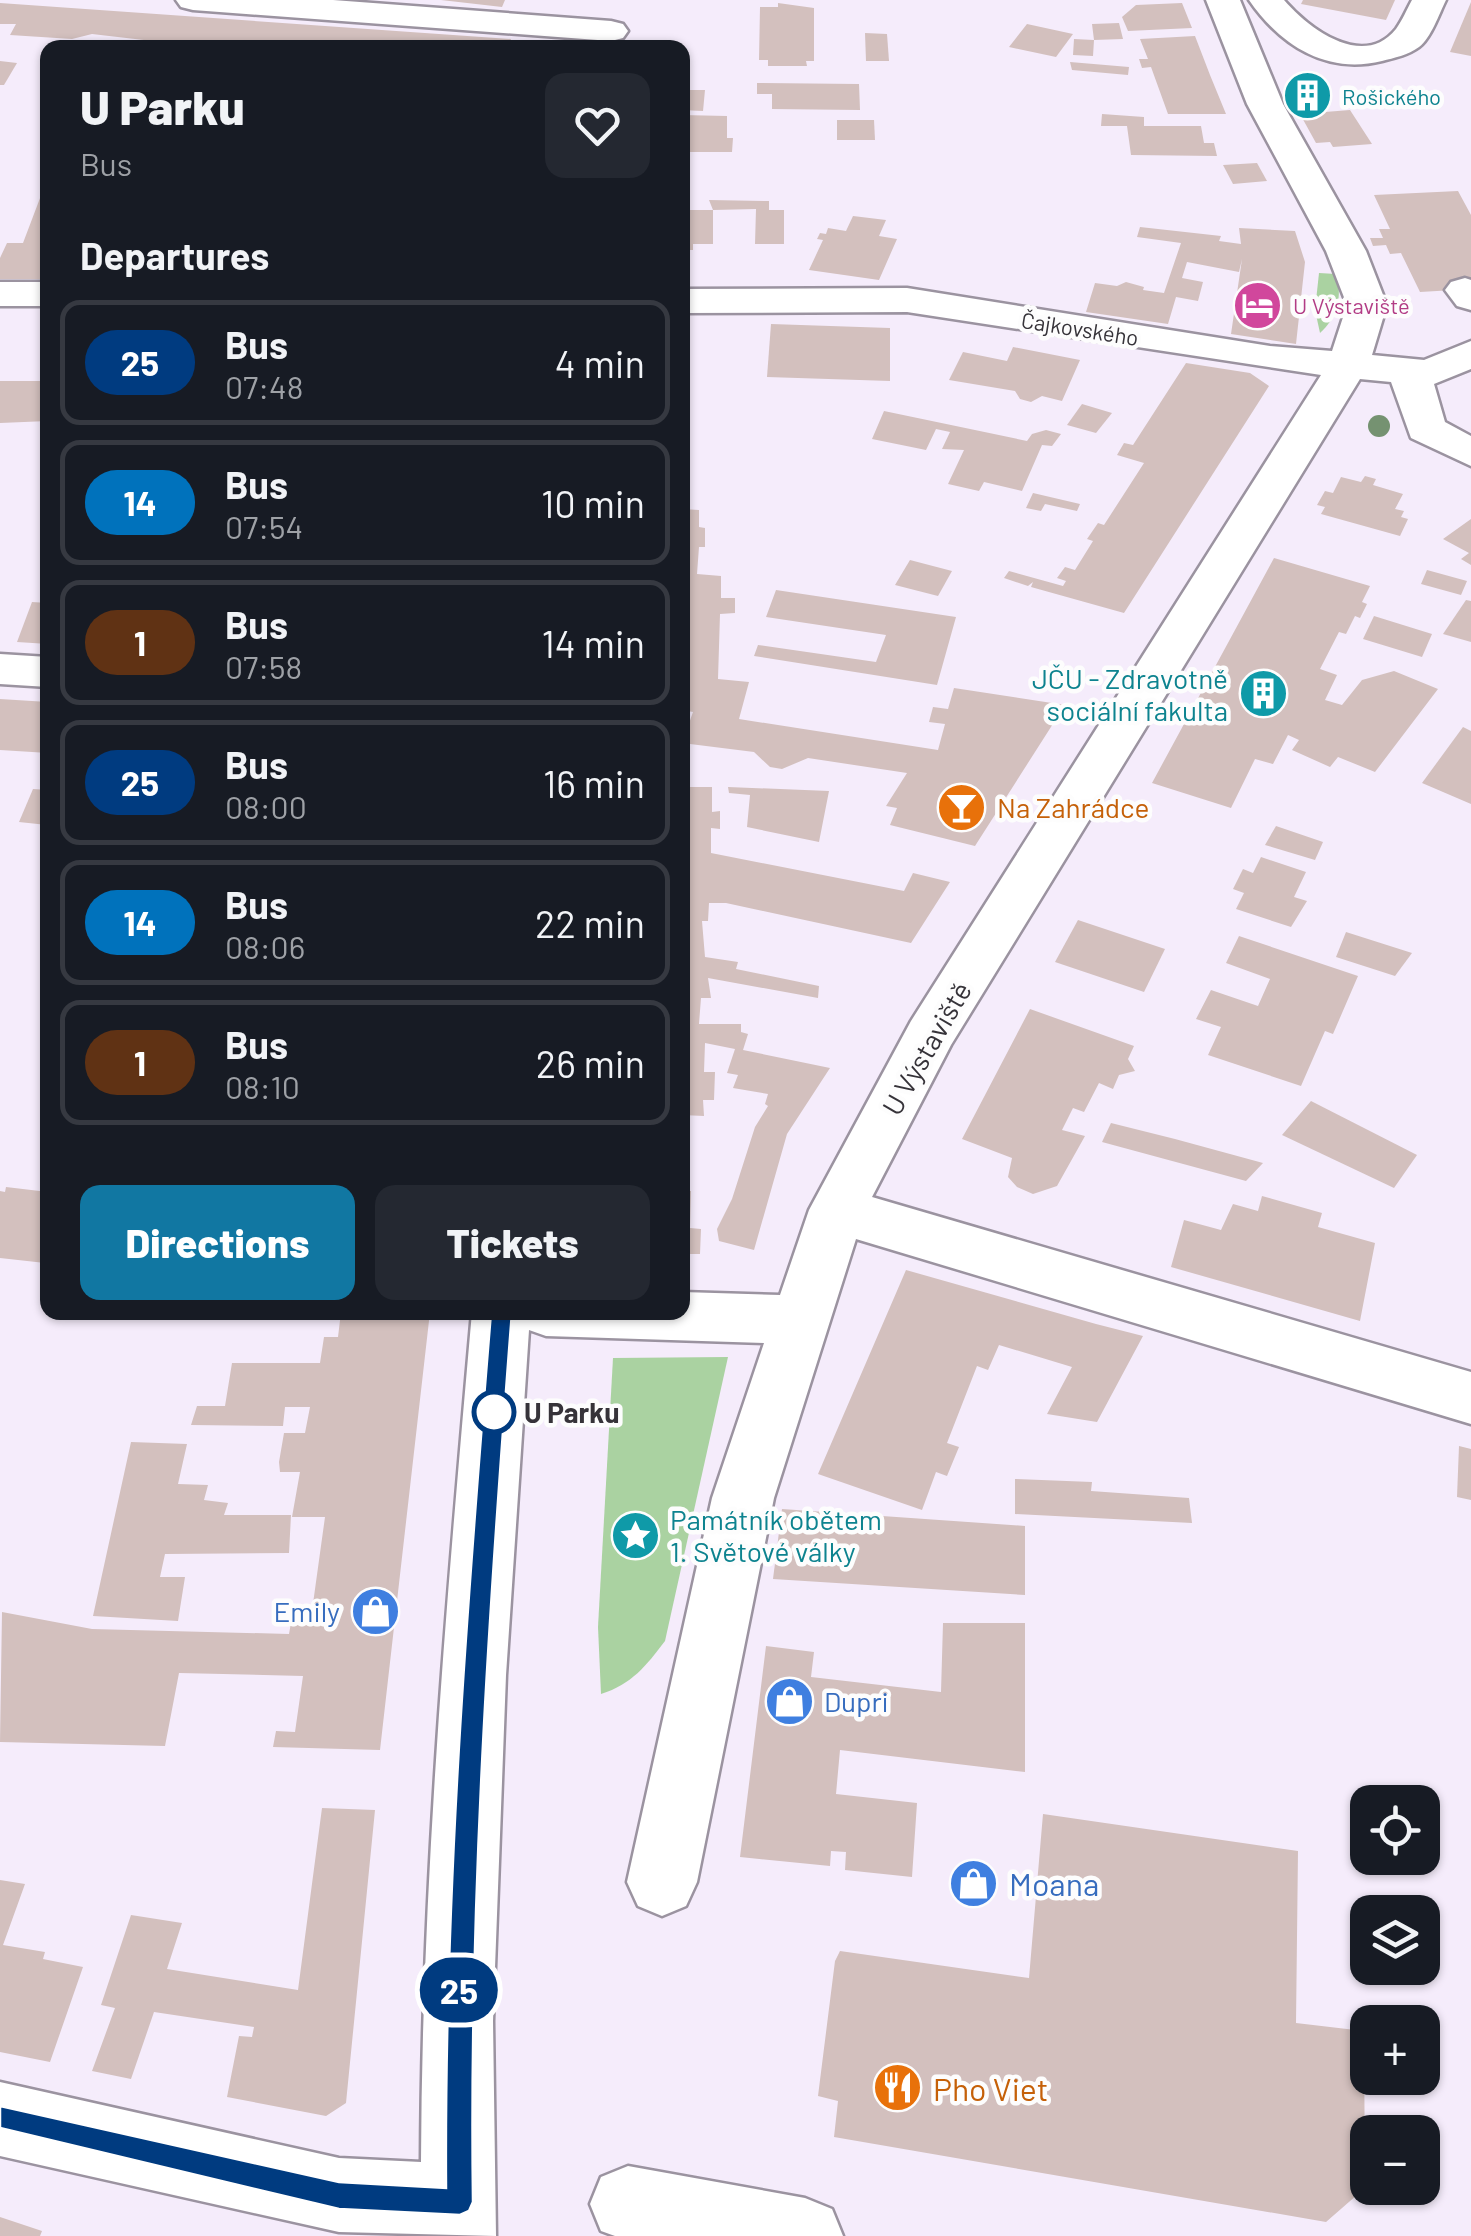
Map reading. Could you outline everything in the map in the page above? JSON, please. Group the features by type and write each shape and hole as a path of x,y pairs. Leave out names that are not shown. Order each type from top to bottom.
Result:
{"street":[{"path":"193,0 611,26"},
{"name":"U Výstaviště","path":"662,1882 743,1498 837,1210 930,1035 1349,363 1367,306 1346,252 1265,104 1224,0"},
{"path":"1266,0 1280,18 1315,47 1345,56 1378,54 1408,39 1429,0"},
{"path":"0,294 40,294"},
{"name":"Čajkovského","path":"690,301 908,300 1270,358 1430,373 1471,353"},
{"path":"1349,363 1413,340 1469,305"},
{"path":"1408,371 1426,429 1471,453"},
{"path":"0,670 40,672"},
{"path":"837,1210 1471,1398"},
{"path":"690,1317 799,1320"},
{"path":"0,2119 458,2219 458,2021 472,1694 500,1320"},
{"path":"628,2204 805,2236"}],"green space":[{"path":"1319,273 1336,274 1339,290 1334,314 1320,333 1315,310"},
{"path":"728,1357 665,1641 638,1673 601,1694 598,1627 613,1358"}],"building":[{"path":"441,0 505,0 502,7"},
{"path":"1303,0 1395,0 1386,20 1301,4"},
{"path":"1471,2 1471,56 1450,52"},
{"path":"0,3 511,39 144,40 92,34 72,39 10,35 16,24 0,24"},
{"path":"778,3 814,8 814,61 806,61 807,66 768,66 768,60 759,60 760,7 778,7"},
{"path":"1182,3 1192,28 1128,31 1122,17 1136,5"},
{"path":"1119,23 1123,39 1094,40 1092,24"},
{"path":"1027,24 1073,34 1056,57 1009,47"},
{"path":"865,33 887,34 889,61 866,61"},
{"path":"1195,36 1226,114 1168,114 1151,67 1142,68 1139,59 1148,59 1140,39"},
{"path":"1074,39 1094,40 1093,56 1073,55"},
{"path":"0,61 17,63 4,85 0,85"},
{"path":"1070,62 1129,67 1128,75 1072,70"},
{"path":"757,83 859,84 860,110 772,109 772,94 757,94"},
{"name":"Rošického","path":"1319,87 1329,103 1295,106 1286,90"},
{"path":"690,90 705,90 703,111 690,110"},
{"path":"1350,110 1372,144 1333,147 1330,142 1316,143 1300,114"},
{"path":"1102,114 1144,117 1144,126 1201,126 1204,143 1214,143 1217,156 1131,155 1127,126 1101,126"},
{"path":"690,115 727,116 727,138 733,138 732,152 690,152"},
{"path":"837,120 874,120 875,140 837,140"},
{"path":"1257,163 1267,181 1233,184 1223,165"},
{"path":"1458,191 1471,215 1471,289 1420,292 1401,253 1390,254 1386,245 1373,246 1370,238 1383,238 1379,229 1390,229 1374,195"},
{"path":"40,198 40,279 0,279 0,258 7,243 23,243"},
{"path":"709,200 769,201 769,210 784,210 784,244 755,244 756,209 713,210"},
{"path":"690,210 713,210 713,244 693,244 690,250"},
{"path":"853,216 886,220 879,236 897,239 879,280 809,270 823,240 817,239 820,233 826,234 828,228 846,231"},
{"path":"1140,227 1221,236 1219,241 1241,244 1239,228 1295,231 1305,262 1296,344 1231,334 1242,259 1239,272 1187,262 1182,278 1203,282 1198,301 1176,297 1168,324 1086,312 1095,283 1117,286 1126,282 1164,293 1181,243 1137,237"},
{"path":"771,324 890,328 890,381 767,377"},
{"path":"1013,347 1080,360 1062,401 1042,396 1031,402 1020,399 1015,391 949,380 963,352 1007,361"},
{"path":"1186,363 1250,373 1269,386 1124,613 1031,587 1033,582 1028,586 1004,578 1009,571 1063,586 1066,581 1057,578 1065,567 1075,570 1093,541 1087,539 1098,523 1104,525 1144,463 1117,455 1124,443 1133,445"},
{"path":"0,381 40,381 40,421 0,423"},
{"path":"1082,404 1112,413 1096,433 1067,425"},
{"path":"884,411 1027,441 1032,434 1046,430 1061,434 1052,446 1042,445 1022,491 984,482 979,491 948,484 964,450 942,449 950,432 936,429 926,450 872,439"},
{"path":"1365,476 1376,479 1373,485 1403,494 1395,509 1404,511 1401,517 1408,519 1400,536 1321,514 1325,507 1317,505 1325,491 1333,493 1341,477 1361,482"},
{"path":"1033,493 1080,504 1077,511 1045,504 1041,511 1026,508"},
{"path":"690,509 699,510 699,527 705,528 705,547 699,547 697,574 721,576 721,598 735,598 735,613 720,614 718,679 749,682 739,719 938,750 945,724 929,722 933,707 948,709 954,688 1065,705 975,846 890,825 897,808 886,806 907,773 808,758 782,769 770,767 754,752 690,744"},
{"path":"1471,519 1471,565 1461,559 1469,553 1443,539"},
{"name":"JČU - Zdravotně sociální fakulta","path":"1274,558 1370,586 1360,618 1355,616 1346,634 1339,632 1320,669 1337,675 1325,700 1342,705 1362,680 1394,671 1438,689 1375,772 1338,757 1330,767 1292,750 1299,740 1288,735 1273,764 1255,759 1231,808 1152,783"},
{"path":"910,560 952,571 938,596 895,585"},
{"path":"1427,570 1467,581 1461,595 1421,584"},
{"path":"776,590 956,617 937,685 754,656 758,645 876,662 886,635 766,617"},
{"path":"1466,600 1471,601 1471,642 1443,634"},
{"path":"32,602 40,602 40,643 17,642"},
{"path":"1374,616 1432,634 1422,657 1363,639"},
{"path":"0,699 40,702 40,752 0,750"},
{"path":"1463,727 1471,731 1471,804 1422,783"},
{"path":"690,787 712,787 712,812 720,811 720,829 711,828 711,853 904,891 913,873 950,882 911,943 726,903 709,903 708,921 702,921 705,957 738,962 736,969 819,986 818,998 708,978 711,998 701,998 699,1024 741,1024 741,1032 748,1034 743,1050 830,1068 787,1134 754,1250 719,1241 717,1229 732,1199 755,1127 768,1106 768,1094 733,1088 738,1075 727,1073 735,1049 705,1043 704,1072 715,1072 714,1100 703,1100 704,1116 690,1115"},
{"path":"728,787 829,791 819,842 747,827 750,795 729,793"},
{"path":"33,789 40,789 40,824 19,822"},
{"path":"1276,826 1323,842 1315,860 1265,845"},
{"path":"1261,857 1306,872 1294,897 1307,901 1291,927 1236,909 1244,893 1233,889 1243,869 1253,873"},
{"path":"1078,920 1165,949 1144,992 1055,962"},
{"path":"1346,932 1412,953 1395,976 1336,957"},
{"path":"1239,936 1358,976 1333,1034 1325,1031 1301,1086 1208,1055 1221,1027 1196,1019 1211,990 1258,1006 1270,979 1226,963"},
{"path":"1030,1009 1134,1046 1128,1059 1135,1071 1119,1075 1113,1089 1099,1083 1084,1112 1073,1108 1062,1130 1085,1136 1057,1186 1033,1194 1017,1187 1008,1177 1012,1158 962,1139"},
{"path":"1311,1101 1417,1155 1394,1188 1282,1135"},
{"path":"1111,1123 1263,1163 1246,1181 1102,1142"},
{"path":"6,1187 40,1191 40,1262 0,1258 0,1191 5,1192"},
{"path":"1262,1196 1322,1213 1318,1227 1375,1243 1360,1321 1171,1267 1184,1220 1221,1230 1233,1204 1258,1211"},
{"path":"690,1228 701,1229 700,1254 690,1254"},
{"path":"906,1270 1143,1336 1097,1422 1047,1414 1072,1367 999,1345 988,1370 977,1366 947,1443 959,1447 947,1476 936,1472 922,1510 818,1474"},
{"path":"340,1320 429,1320 380,1750 273,1747 276,1731 295,1732 303,1676 179,1673 165,1746 0,1742 2,1612 92,1629 289,1634 292,1617 311,1618 325,1517 292,1517 300,1472 280,1472 279,1462 284,1433 305,1433 310,1407 285,1407 283,1426 191,1425 197,1406 225,1406 232,1363 320,1363 324,1337 338,1337"},
{"path":"131,1442 187,1444 178,1484 208,1485 204,1500 228,1503 224,1515 291,1515 289,1553 165,1554 160,1577 185,1577 178,1621 93,1616"},
{"path":"1459,1446 1471,1449 1471,1500 1457,1497"},
{"path":"1015,1479 1092,1482 1091,1491 1189,1498 1192,1523 1015,1514"},
{"path":"782,1509 1025,1526 1025,1595 773,1579"},
{"path":"943,1623 1025,1623 1025,1772 840,1750 836,1794 917,1803 912,1877 845,1870 846,1852 831,1851 830,1866 740,1857 766,1646 814,1652 811,1677 941,1692"},
{"path":"322,1808 375,1810 346,2103 326,2116 227,2097 239,2036 252,2037 254,2027 154,2012 131,2079 92,2071 115,2008 101,2005 131,1915 182,1923 167,1969 298,1990"},
{"path":"1043,1814 1298,1851 1296,2023 1350,2029 1350,2095 1364,2095 1365,2115 1350,2115 1350,2201 1326,2222 834,2137 838,2101 818,2096 835,1961 840,1951 1029,1978"},
{"path":"0,1880 25,1884 3,1945 45,1952 43,1959 83,1967 50,2062 0,2052"},
{"path":"0,2217 42,2231 40,2236 0,2236"}],"bus line":[{"name":"25","path":"0,2119 339,2195 460,2202 458,2021 473,1674 500,1320"}],"place":[{"name":"Rošického","path":"1307,96"},
{"name":"U Výstaviště","path":"1258,305"},
{"name":"JČU - Zdravotně sociální fakulta","path":"1263,694"},
{"name":"Na Zahrádce","path":"962,807"},
{"name":"U Parku","path":"494,1412"},
{"name":"Památník obětem 1. Světové války","path":"635,1535"},
{"name":"Emily","path":"375,1611"},
{"name":"Dupri","path":"789,1701"},
{"name":"Moana","path":"974,1883"},
{"name":"Pho Viet","path":"898,2088"}]}
